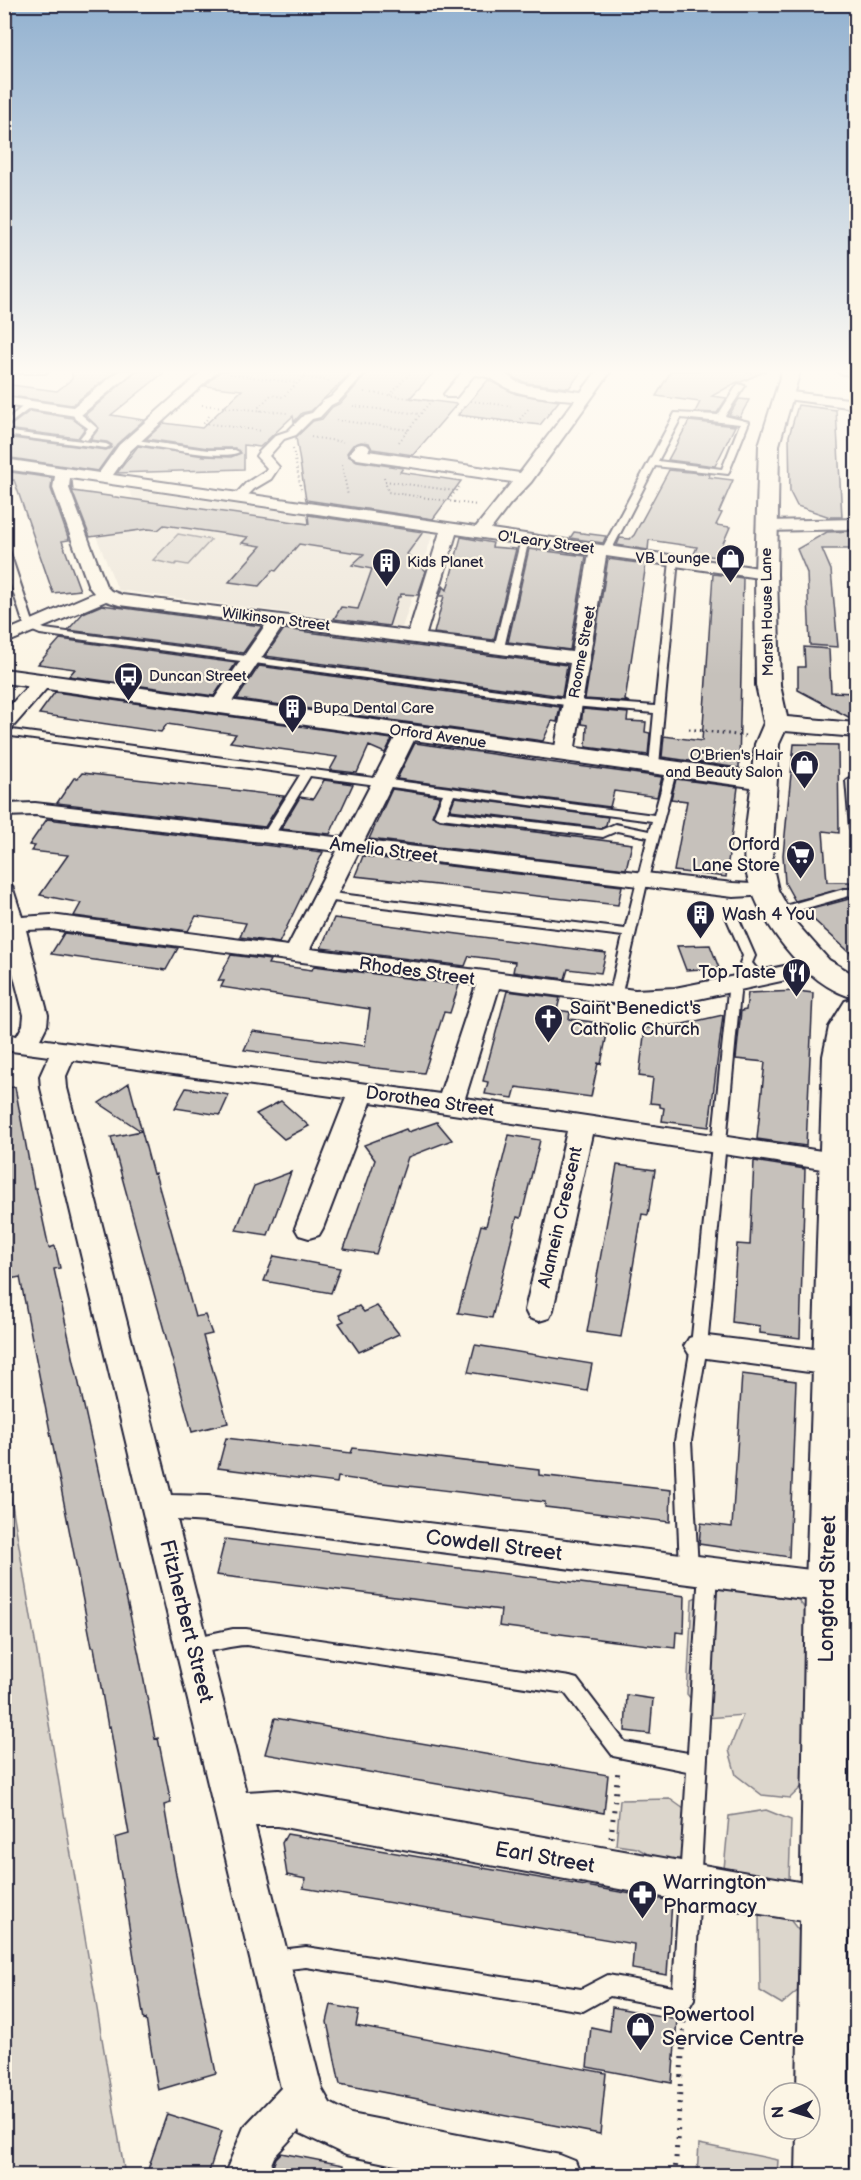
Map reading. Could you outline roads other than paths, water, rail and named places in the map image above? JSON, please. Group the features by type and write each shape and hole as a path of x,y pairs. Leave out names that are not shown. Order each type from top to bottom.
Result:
{"street":[{"path":"4,639 105,596 98,587 61,488 61,480 66,473"},
{"name":"O'Leary Street","path":"72,473 766,574"},
{"path":"104,477 107,473"},
{"path":"239,497 250,486 266,479 271,473"},
{"path":"483,473 525,479"},
{"path":"480,533 498,508 529,473"},
{"name":"Marsh House Lane","path":"768,473 766,574 768,685 776,723"},
{"path":"766,526 856,524"},
{"path":"416,637 449,529"},
{"name":"Roome Street","path":"564,753 602,551"},
{"name":"Wilkinson Street","path":"105,596 119,600 581,659"},
{"path":"220,705 278,620"},
{"name":"Orford Avenue","path":"4,676 765,781"},
{"path":"4,725 43,681"},
{"path":"856,730 776,723 767,744 758,856 759,874 769,902 796,942 819,966 856,989"},
{"path":"295,955 408,732"},
{"name":"Amelia Street","path":"4,810 35,809 642,879 733,890 769,902"},
{"path":"4,891 36,1014 35,1025 14,1043"},
{"name":"Rhodes Street","path":"13,924 51,922 615,997 675,996 819,966"},
{"path":"450,1104 489,980"},
{"name":"Longford Street","path":"822,2175 840,1909 827,1587 831,1363 840,1302 835,1162 840,1041 850,1016 856,1008"},
{"name":"Dorothea Street","path":"14,1043 362,1091 835,1162"},
{"name":"Fitzherbert Street","path":"64,1051 52,1076 54,1088 303,2095 315,2118 346,2134 560,2175"},
{"path":"309,1228 362,1091"},
{"name":"Alamein Crescent","path":"539,1310 582,1123"},
{"path":"699,1346 831,1363"},
{"name":"Cowdell Street","path":"160,1510 177,1507 207,1509 827,1587"},
{"name":"Earl Street","path":"234,1814 254,1809 278,1808 840,1909"},
{"path":"245,2175 259,2142 303,2095"}],"lane":[{"path":"602,551 649,473"},
{"path":"499,648 525,539"},
{"path":"4,547 27,620 31,627 43,632 573,703 660,710"},
{"path":"615,997 658,819 663,767 660,710 675,561"},
{"path":"4,732 658,819"},
{"path":"268,836 306,773"},
{"path":"856,781 851,780 856,828"},
{"path":"450,790 440,815 603,834 615,827 654,835"},
{"path":"769,902 856,892"},
{"path":"324,896 629,933"},
{"path":"269,1961 306,1957 584,2000 608,1985 683,1999 698,1764 698,1570 683,1441 699,1346 720,1146 746,980 746,963 749,956 732,917"},
{"path":"193,1645 232,1637 246,1637 570,1685 620,1750 698,1764"}],"place":[{"name":"VB Lounge","path":"731,584"},
{"name":"Kids Planet","path":"386,588"},
{"name":"Duncan Street","path":"128,702"},
{"name":"Bupa Dental Care","path":"292,734"},
{"name":"O'Brien's Hair and Beauty Salon","path":"804,790"},
{"name":"Orford Lane Store","path":"801,880"},
{"name":"Wash 4 You","path":"701,940"},
{"name":"Top Taste","path":"797,998"},
{"name":"Saint Benedict's Catholic Church","path":"549,1044"},
{"name":"Warrington Pharmacy","path":"642,1920"},
{"name":"Powertool Service Centre","path":"641,2052"}]}
